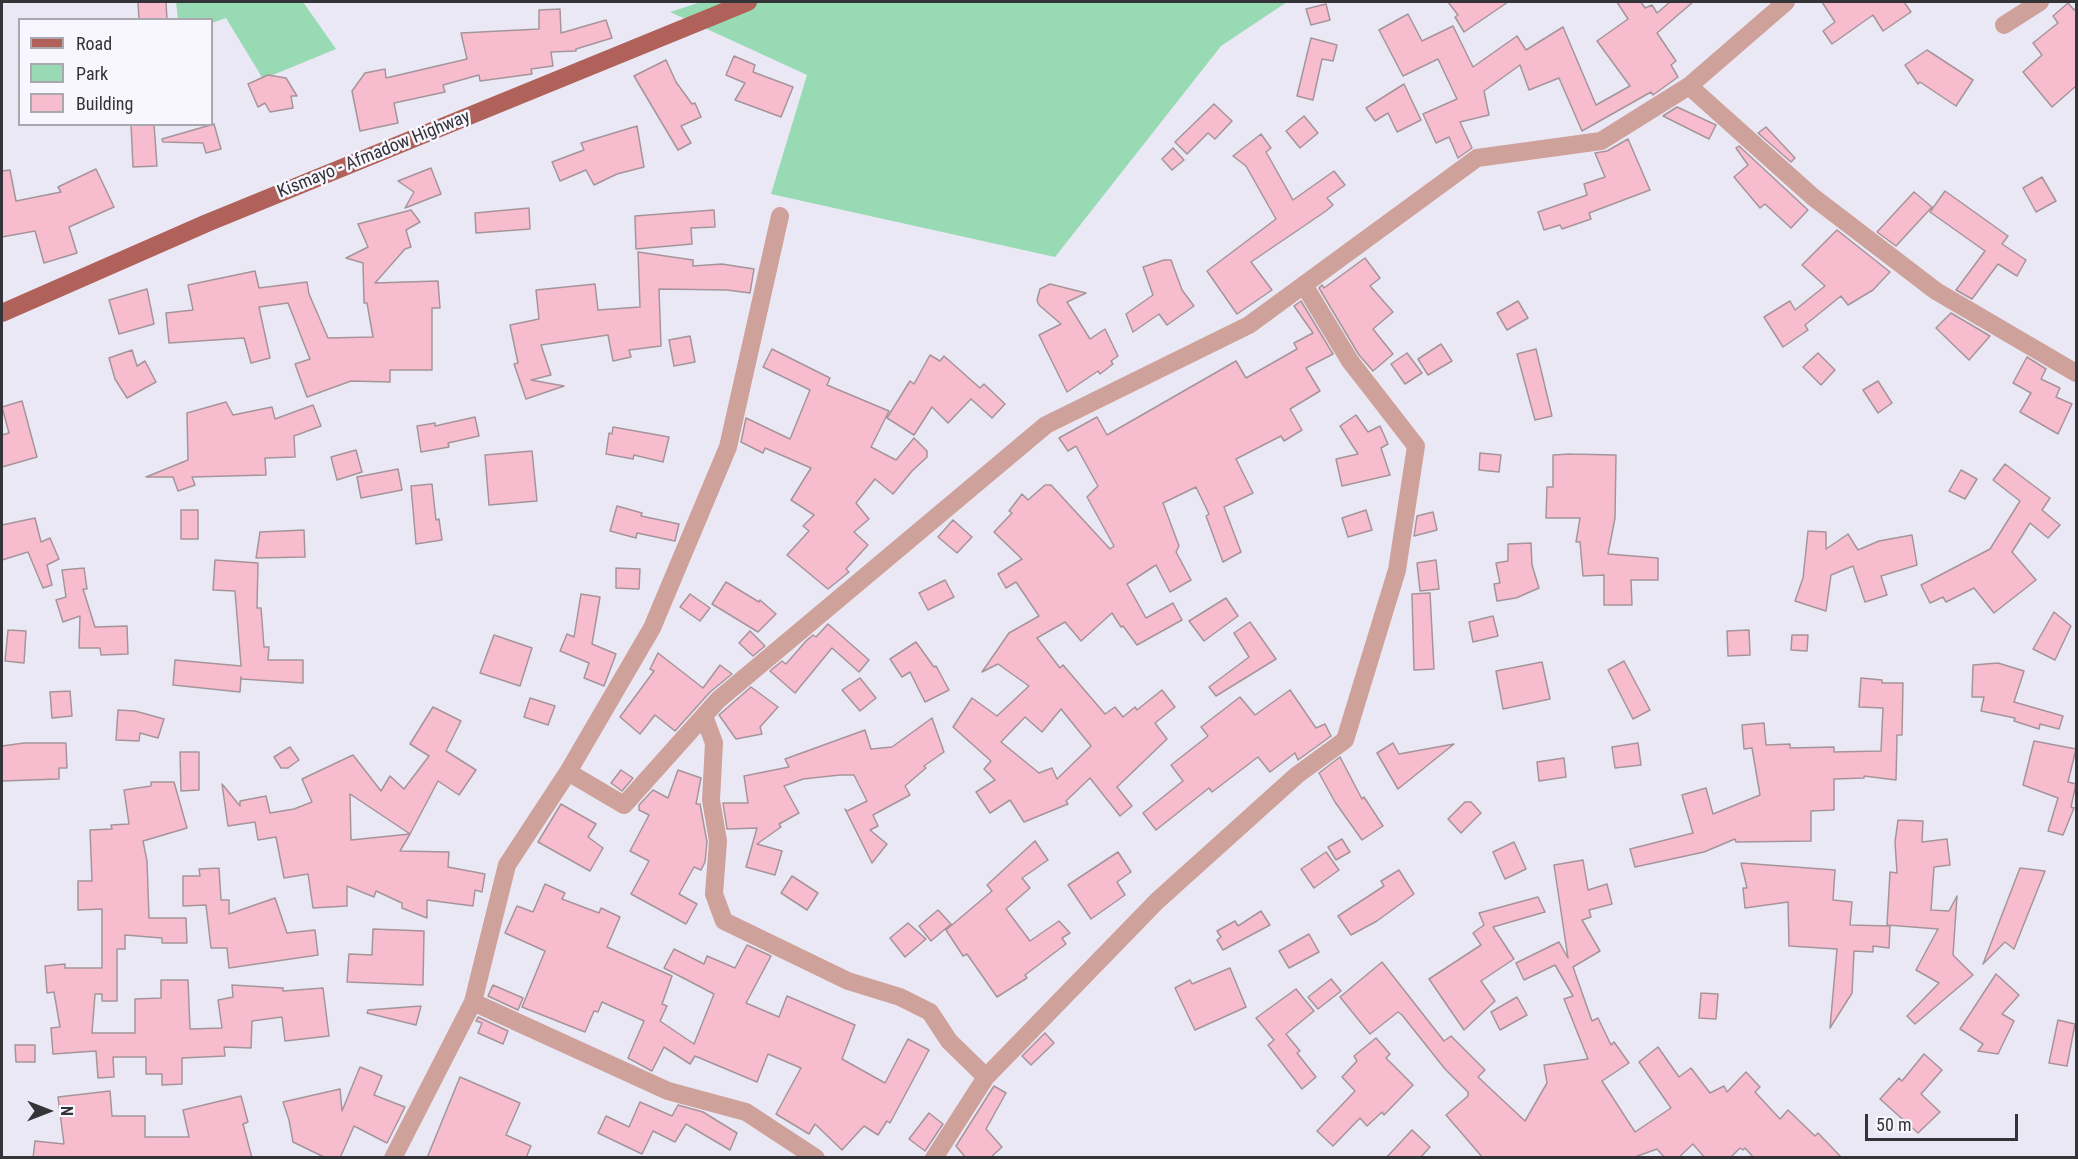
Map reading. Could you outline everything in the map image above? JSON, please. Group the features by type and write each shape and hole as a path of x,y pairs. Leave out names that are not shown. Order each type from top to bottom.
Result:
{"main road":[{"name":"Kismayo - Afmadow Highway","path":"2,313 207,223 748,2"}],"street":[{"path":"568,772 624,805 718,700 1046,425 1249,325 1477,158 1601,141 1689,86 1786,2"},
{"path":"2004,25 2040,2"},
{"path":"1689,86 1813,197 1936,291 2076,373"},
{"path":"393,1158 473,1002 507,865 568,772 652,628 728,447 780,216"},
{"path":"934,1158 986,1077 1156,901 1297,774 1345,740 1397,570 1416,446 1350,361 1304,285"},
{"path":"704,716 714,743 711,800 718,842 714,894 724,921 848,981 900,997 930,1012 949,1041 986,1077"},
{"path":"473,1002 668,1091 746,1112 816,1158"}],"green space":[{"path":"176,2 303,2 336,49 263,79 226,18 213,23 213,18 178,18"},
{"path":"701,2 1287,2 1221,46 1055,257 771,194 807,75 670,12"}],"building":[{"path":"138,2 166,2 167,18 139,18"},
{"path":"1448,2 1508,2 1464,32 1455,17 1458,15"},
{"path":"1617,2 1641,2 1645,8 1652,5 1657,13 1670,2 1693,2 1657,33 1676,61 1671,65 1678,77 1653,95 1651,92 1582,131 1559,78 1529,90 1520,65 1484,91 1489,115 1460,122 1472,148 1458,158 1449,137 1436,143 1423,114 1457,99 1438,59 1403,76 1379,30 1408,14 1422,41 1453,26 1473,67 1517,36 1526,50 1563,27 1596,105 1630,86 1597,41 1628,19"},
{"path":"1822,2 1904,2 1911,12 1883,31 1873,15 1832,44 1823,31 1835,22"},
{"path":"2068,3 2074,10 2076,8 2076,86 2052,107 2023,72 2042,55 2033,43 2058,23 2053,16"},
{"path":"1326,4 1330,20 1311,25 1306,9"},
{"path":"560,9 561,33 606,20 612,38 576,49 576,51 551,52 553,66 531,69 532,74 480,81 479,75 443,85 445,92 394,103 398,123 360,131 352,91 365,73 385,69 386,78 467,59 461,33 539,29 539,10"},
{"path":"1311,38 1337,45 1333,61 1322,59 1313,100 1297,96"},
{"path":"1927,50 1973,80 1956,106 1920,82 1918,84 1905,65"},
{"path":"734,56 755,65 753,72 793,87 781,117 735,100 745,83 726,75"},
{"path":"666,60 676,82 692,104 695,103 701,117 681,126 691,143 678,150 634,76"},
{"path":"268,75 286,78 297,96 291,96 293,108 270,112 265,103 258,107 248,84"},
{"path":"1404,84 1421,120 1397,132 1388,113 1375,121 1366,108"},
{"path":"1214,104 1232,121 1215,139 1208,133 1187,154 1175,142"},
{"path":"1677,107 1716,125 1709,139 1663,116"},
{"path":"1304,116 1318,133 1300,148 1286,131"},
{"path":"131,126 154,126 157,166 133,167"},
{"path":"213,126 221,149 206,153 203,143 163,142 162,139"},
{"path":"637,126 644,167 617,174 594,185 586,170 560,181 552,162 584,150 581,143"},
{"path":"1766,127 1795,158 1791,162 1758,133"},
{"path":"1261,134 1271,148 1266,152 1293,200 1334,171 1345,185 1327,198 1333,205 1326,211 1251,262 1272,290 1237,314 1207,271 1276,219 1246,166 1233,156"},
{"path":"1628,139 1650,190 1589,213 1591,219 1562,229 1560,225 1544,230 1538,212 1587,195 1584,184 1605,177 1595,153 1607,151"},
{"path":"1739,146 1808,210 1791,228 1765,204 1760,208 1734,177 1748,165 1736,148"},
{"path":"1173,148 1184,160 1172,170 1162,159"},
{"path":"431,168 441,194 405,208 414,192 398,181"},
{"path":"96,169 114,207 69,227 77,253 44,263 35,231 2,237 2,171 10,170 16,201 61,192 58,187"},
{"path":"2042,177 2056,201 2036,212 2023,188"},
{"path":"1945,191 2008,236 2002,244 2026,260 2017,276 1998,264 1972,299 1956,290 1985,251 1930,212"},
{"path":"1914,192 1932,207 1896,246 1877,232"},
{"path":"529,208 530,229 476,233 475,213"},
{"path":"411,210 420,222 406,230 411,247 405,249 375,283 438,281 440,308 432,308 432,370 390,370 390,382 351,381 307,397 295,364 310,359 288,303 259,307 270,358 251,363 244,338 169,343 166,313 193,310 188,285 255,271 259,288 307,282 309,294 328,338 373,337 367,303 364,303 363,263 346,258 368,247 358,224"},
{"path":"714,210 715,227 691,228 692,244 636,249 635,216"},
{"path":"1837,230 1890,272 1873,290 1848,305 1841,296 1805,325 1808,330 1783,347 1764,317 1790,301 1795,310 1825,286 1802,265"},
{"path":"638,252 693,260 693,266 722,264 754,269 750,293 727,290 659,289 661,346 629,350 631,357 613,361 608,335 541,345 551,375 531,380 564,386 526,399 514,364 518,363 510,325 539,319 536,290 595,284 598,310 640,307"},
{"path":"1365,258 1380,278 1370,286 1393,312 1373,329 1393,354 1373,371 1359,355 1319,288 1322,285 1324,288"},
{"path":"1171,260 1182,290 1194,306 1167,325 1159,314 1133,332 1126,314 1153,295 1143,267"},
{"path":"1050,284 1086,293 1067,302 1090,339 1105,329 1118,356 1111,361 1113,364 1100,374 1098,371 1067,392 1039,335 1061,324 1039,305 1037,300 1040,289"},
{"path":"147,289 154,324 119,334 109,300"},
{"path":"1301,301 1333,354 1306,368 1320,391 1290,409 1302,430 1284,441 1281,436 1236,459 1253,493 1224,507 1241,552 1223,562 1206,516 1209,514 1196,487 1163,503 1179,546 1176,552 1191,580 1170,592 1156,565 1127,584 1146,618 1173,603 1182,620 1137,645 1112,613 1081,641 1065,622 1037,638 1060,668 1063,665 1105,714 1115,707 1123,717 1135,707 1137,710 1162,690 1175,707 1155,723 1167,739 1117,787 1132,806 1120,816 1090,778 1066,801 1068,804 1024,822 1010,800 990,813 976,792 995,780 984,769 991,761 953,727 972,698 997,716 1029,686 998,664 982,672 1009,633 1039,616 1016,582 1006,588 998,574 1022,559 994,532 1012,513 1009,511 1022,494 1028,500 1045,485 1051,485 1110,549 1114,546 1087,497 1098,486 1076,446 1068,451 1059,438 1097,417 1107,435 1236,361 1246,378 1297,349 1294,343 1313,333 1294,306","holes":["1061,709 1091,746 1057,779 1052,768 1039,773 1001,742 1025,717 1042,732"]},
{"path":"1518,301 1528,318 1507,330 1497,313"},
{"path":"1951,313 1990,336 1969,360 1936,328"},
{"path":"690,336 695,362 674,366 669,340"},
{"path":"1441,344 1452,361 1428,375 1418,359"},
{"path":"772,349 830,378 827,385 889,411 871,447 896,460 914,438 927,451 927,457 893,494 875,479 856,503 869,519 854,532 868,545 846,569 849,572 828,589 787,555 809,531 803,526 814,515 791,500 811,468 765,448 763,453 741,442 746,418 790,439 810,390 763,367"},
{"path":"1536,349 1552,416 1535,420 1517,354"},
{"path":"132,350 137,366 145,361 156,382 127,398 115,379 109,358"},
{"path":"1407,353 1422,373 1405,384 1391,364"},
{"path":"1818,353 1835,370 1821,385 1803,367"},
{"path":"930,355 940,361 944,356 980,388 984,384 1005,404 992,418 971,399 948,423 932,407 914,435 887,418 910,381 914,384"},
{"path":"2027,357 2046,369 2041,379 2060,388 2056,397 2072,404 2058,434 2020,412 2031,393 2013,383"},
{"path":"1878,381 1892,403 1878,413 1863,390"},
{"path":"22,401 37,457 2,467 2,435 9,433 2,407"},
{"path":"226,402 233,415 272,407 275,419 313,405 321,426 294,436 295,457 265,458 266,475 192,477 195,485 178,491 173,477 146,477 188,460 187,413"},
{"path":"1356,415 1368,432 1380,426 1388,444 1381,448 1390,475 1342,486 1336,459 1358,454 1340,426"},
{"path":"475,417 479,436 448,443 449,447 421,452 417,426 435,423 435,426"},
{"path":"613,427 669,437 663,462 634,455 633,459 606,454 609,433 612,434"},
{"path":"356,450 362,472 337,480 331,457"},
{"path":"532,451 537,501 489,505 485,455"},
{"path":"1480,453 1501,455 1499,472 1479,470"},
{"path":"1553,455 1616,455 1615,518 1608,554 1658,558 1658,580 1631,580 1632,605 1604,605 1604,575 1583,576 1580,542 1576,542 1580,518 1546,518 1547,487 1553,487"},
{"path":"2005,464 2050,498 2042,510 2060,525 2048,538 2030,523 2012,552 2036,580 1994,613 1974,588 1946,602 1943,597 1930,603 1921,585 1990,549 2020,501 1993,480"},
{"path":"398,469 402,490 361,498 357,477"},
{"path":"1961,470 1977,479 1965,499 1949,491"},
{"path":"432,484 436,520 439,519 442,540 416,544 411,486"},
{"path":"617,506 642,513 641,516 679,524 675,541 637,533 636,538 610,531"},
{"path":"181,510 198,510 198,539 181,539"},
{"path":"1366,510 1372,530 1348,537 1342,518"},
{"path":"1433,512 1437,530 1414,536 1417,516"},
{"path":"35,518 41,542 50,538 59,559 47,565 52,585 43,588 28,552 2,560 2,525"},
{"path":"953,520 972,537 957,553 938,537"},
{"path":"304,530 305,557 256,558 260,532"},
{"path":"1808,531 1826,532 1826,549 1848,534 1858,550 1879,541 1912,535 1917,565 1881,576 1887,595 1865,602 1853,566 1831,575 1826,611 1795,601 1803,578"},
{"path":"1531,543 1532,565 1539,588 1516,598 1497,601 1494,584 1500,583 1496,563 1508,561 1508,544"},
{"path":"215,560 258,563 257,608 261,608 264,647 269,647 268,660 303,660 303,683 242,679 241,677 240,692 173,685 175,660 241,666 235,591 213,590"},
{"path":"1436,560 1439,589 1420,591 1417,563"},
{"path":"84,568 87,589 83,589 95,627 127,626 128,654 101,655 100,648 79,648 80,616 63,622 56,600 66,597 62,570"},
{"path":"616,568 640,569 639,589 616,588"},
{"path":"945,580 954,597 928,610 919,593"},
{"path":"726,582 759,602 760,600 776,614 758,632 712,604"},
{"path":"1430,593 1434,669 1414,670 1412,594"},
{"path":"581,594 600,597 592,644 616,654 604,686 584,678 589,663 560,651 567,634 574,637"},
{"path":"690,594 710,608 700,621 680,607"},
{"path":"1226,598 1238,616 1204,641 1189,621"},
{"path":"2054,612 2071,626 2055,660 2033,649"},
{"path":"1493,616 1498,636 1473,642 1469,622"},
{"path":"1250,622 1276,659 1216,696 1209,687 1249,657 1234,633"},
{"path":"828,624 869,660 859,672 832,648 795,693 770,671 782,661 786,664 806,641 813,635 816,637"},
{"path":"8,630 26,631 24,663 5,661"},
{"path":"1749,630 1750,655 1728,656 1727,631"},
{"path":"750,631 765,646 753,656 739,643"},
{"path":"494,635 532,648 520,686 480,673"},
{"path":"1792,635 1808,635 1807,651 1791,650"},
{"path":"916,642 934,667 936,666 949,690 925,702 910,672 902,677 890,659"},
{"path":"658,653 703,688 720,665 732,674 710,692 675,731 655,715 640,734 620,717 654,671 650,669"},
{"path":"1624,661 1650,710 1633,719 1608,670"},
{"path":"1542,662 1550,699 1503,709 1496,671"},
{"path":"1998,663 2024,671 2014,702 2063,716 2059,729 2040,724 2039,729 2014,721 2015,718 1981,711 1984,697 1972,697 1973,665"},
{"path":"860,678 876,698 860,711 842,690"},
{"path":"1861,678 1882,680 1882,683 1903,683 1902,735 1897,735 1896,780 1864,776 1864,778 1834,779 1834,810 1811,811 1811,841 1736,842 1735,839 1704,852 1635,867 1630,849 1693,833 1682,795 1706,788 1713,814 1760,795 1752,748 1744,749 1742,725 1764,723 1766,745 1790,744 1790,748 1834,747 1834,752 1881,751 1883,708 1859,707"},
{"path":"751,687 778,707 760,727 762,734 736,739 719,715"},
{"path":"1290,690 1316,728 1325,724 1331,736 1298,760 1295,753 1270,772 1258,757 1212,792 1209,788 1156,830 1143,813 1183,781 1171,765 1208,736 1201,727 1240,697 1255,715"},
{"path":"70,691 72,716 52,718 50,692"},
{"path":"530,698 555,706 548,725 524,717"},
{"path":"433,707 461,721 446,751 476,770 459,795 438,781 410,834 400,851 449,852 448,867 485,874 482,892 475,890 473,906 427,900 427,918 402,908 402,903 376,891 374,897 347,886 347,906 313,908 308,874 284,878 276,837 258,840 255,822 228,826 222,784 240,806 240,801 266,796 270,813 294,809 312,802 302,779 353,755 381,791 390,776 404,789 429,756 410,744","holes":["350,794 410,834 351,840"]},
{"path":"118,710 135,711 164,719 158,738 140,733 139,741 116,740"},
{"path":"932,718 944,752 924,766 926,768 905,786 910,795 873,815 878,826 870,830 887,844 872,863 845,809 847,811 867,801 854,775 840,775 803,779 784,786 799,813 779,824 781,827 757,844 782,851 775,875 746,867 757,828 727,829 723,803 748,803 744,776 789,767 785,759 865,730 871,749 892,747"},
{"path":"2034,741 2076,749 2068,782 2076,784 2071,807 2074,808 2063,835 2048,831 2058,798 2023,785"},
{"path":"24,743 66,743 67,768 59,768 59,779 2,781 2,746"},
{"path":"1393,743 1399,754 1454,744 1398,789 1377,753"},
{"path":"1638,743 1641,765 1615,768 1612,747"},
{"path":"290,747 299,760 288,768 281,768 274,757"},
{"path":"180,752 199,752 199,790 181,791"},
{"path":"1340,757 1362,799 1364,797 1383,826 1362,840 1335,802 1319,773"},
{"path":"1564,758 1566,777 1539,781 1537,762"},
{"path":"621,770 633,778 622,791 611,783"},
{"path":"678,770 701,778 696,804 700,804 707,842 705,862 701,870 694,867 679,894 697,904 686,924 631,894 649,861 630,851 649,815 639,810 639,805 653,790 668,798"},
{"path":"151,782 174,782 187,828 143,841 147,861 149,918 186,918 187,943 162,943 162,938 125,935 125,949 117,949 117,1001 102,1001 102,994 95,994 92,1033 135,1033 135,999 161,998 161,980 188,980 190,1029 222,1028 218,1000 233,997 232,985 283,988 283,991 323,988 329,1036 285,1041 282,1017 252,1021 251,1048 224,1047 225,1056 182,1058 182,1084 162,1085 162,1074 146,1074 146,1057 113,1057 114,1077 98,1078 96,1051 53,1054 51,1028 60,1027 54,992 47,993 45,966 65,964 65,968 102,968 102,909 78,910 78,881 92,881 90,830 112,829 111,825 129,824 124,790 151,786"},
{"path":"1465,802 1471,802 1481,813 1461,833 1448,819"},
{"path":"561,804 596,824 588,837 603,848 590,871 538,842"},
{"path":"1898,820 1923,821 1922,842 1947,839 1950,865 1934,867 1931,910 1949,911 1957,896 1953,955 1973,975 1915,1024 1907,1016 1939,983 1916,970 1938,929 1887,925 1890,872 1897,873 1895,842"},
{"path":"1342,839 1350,852 1336,860 1328,847"},
{"path":"1035,841 1048,860 1022,878 1030,888 1006,909 1030,941 1059,921 1070,933 1062,938 1066,944 1025,975 1027,978 997,997 967,954 963,956 946,930 992,891 987,885"},
{"path":"1514,842 1526,869 1505,879 1493,852"},
{"path":"1118,852 1131,872 1117,882 1125,895 1091,919 1068,885"},
{"path":"1326,852 1339,870 1314,888 1301,869"},
{"path":"1583,860 1588,890 1607,884 1612,904 1589,910 1591,917 1582,920 1600,951 1573,967 1592,1021 1598,1018 1611,1045 1614,1042 1629,1063 1602,1081 1635,1132 1671,1108 1639,1062 1658,1047 1679,1077 1691,1068 1710,1093 1724,1086 1727,1092 1746,1072 1760,1087 1755,1092 1780,1119 1788,1110 1815,1136 1818,1133 1842,1158 1754,1158 1745,1148 1743,1150 1740,1148 1730,1158 1705,1158 1693,1144 1678,1158 1665,1158 1657,1149 1632,1158 1483,1158 1446,1115 1468,1096 1468,1092 1445,1069 1402,1015 1398,1012 1370,1034 1340,997 1382,962 1444,1041 1451,1036 1485,1070 1478,1077 1525,1121 1547,1083 1544,1065 1588,1059 1564,999 1573,996 1555,965 1524,980 1516,963 1559,942 1568,958 1554,865"},
{"path":"1741,863 1835,870 1833,900 1852,902 1850,925 1890,926 1889,948 1873,946 1873,952 1854,951 1852,993 1830,1028 1837,949 1789,946 1788,902 1745,908 1743,888 1747,888"},
{"path":"219,868 221,900 229,900 229,914 275,898 287,933 315,930 318,955 229,968 227,948 211,948 206,905 183,906 183,876 200,876 199,869"},
{"path":"2020,868 2045,871 2014,949 2005,942 1983,964"},
{"path":"1399,870 1414,894 1377,921 1351,935 1338,916 1384,886 1381,881"},
{"path":"792,876 818,893 807,910 781,893"},
{"path":"545,884 565,893 562,899 599,913 601,908 620,917 607,947 672,976 662,1004 667,1006 660,1021 694,1044 714,994 664,968 674,949 704,964 707,956 735,968 747,945 771,956 746,1003 779,1017 787,996 855,1025 842,1059 885,1083 908,1039 929,1050 890,1123 887,1121 878,1135 864,1126 842,1150 815,1124 809,1134 776,1114 801,1068 768,1054 757,1082 695,1056 690,1064 664,1047 652,1071 628,1058 644,1021 602,1002 598,1012 594,1011 585,1032 522,1007 545,951 505,933 517,906 533,912"},
{"path":"1538,897 1545,912 1493,927 1514,959 1481,981 1495,1001 1464,1030 1429,979 1481,945 1473,933 1484,925 1479,913"},
{"path":"938,910 951,924 931,941 919,926"},
{"path":"1261,911 1270,925 1223,950 1217,940 1221,937 1217,931 1235,921 1238,926"},
{"path":"908,923 926,939 905,957 890,938"},
{"path":"373,929 424,931 423,985 347,982 349,954 372,955"},
{"path":"1309,934 1319,952 1289,968 1279,951"},
{"path":"1230,968 1246,1007 1195,1030 1175,988 1190,980 1192,984"},
{"path":"1996,974 2019,995 2002,1014 2014,1021 1998,1054 1978,1051 1983,1044 1960,1029"},
{"path":"1331,979 1341,991 1318,1009 1308,997"},
{"path":"493,985 523,998 518,1010 488,996"},
{"path":"1296,989 1314,1011 1286,1034 1300,1051 1297,1053 1316,1077 1302,1089 1268,1045 1274,1040 1256,1018"},
{"path":"1701,993 1718,994 1716,1019 1699,1018"},
{"path":"1517,997 1527,1015 1500,1030 1491,1012"},
{"path":"421,1006 416,1025 367,1013 368,1010"},
{"path":"478,1017 508,1031 503,1044 478,1033 482,1023 476,1021"},
{"path":"2058,1020 2075,1024 2067,1066 2049,1063"},
{"path":"1045,1033 1054,1043 1031,1065 1022,1056"},
{"path":"1376,1038 1390,1054 1386,1058 1413,1085 1384,1115 1382,1112 1367,1126 1360,1118 1333,1146 1317,1131 1355,1091 1342,1077 1357,1061 1354,1056"},
{"path":"15,1045 35,1045 35,1062 16,1062"},
{"path":"1924,1054 1942,1070 1921,1094 1940,1112 1918,1133 1880,1099 1899,1078 1902,1081"},
{"path":"360,1067 382,1076 374,1095 405,1107 387,1143 354,1126 340,1158 326,1158 293,1142 283,1102 340,1089 342,1111"},
{"path":"460,1077 520,1103 506,1135 531,1146 526,1158 427,1158"},
{"path":"994,1086 1006,1093 986,1129 1002,1147 990,1158 966,1158 956,1146"},
{"path":"110,1091 112,1116 145,1116 145,1137 189,1137 183,1110 241,1096 248,1122 243,1124 252,1158 33,1158 35,1141 64,1144 58,1097"},
{"path":"640,1102 672,1116 678,1105 703,1112 737,1133 730,1150 686,1124 675,1142 653,1131 642,1154 598,1133 606,1116 629,1127"},
{"path":"929,1113 943,1124 925,1151 909,1139"},
{"path":"1412,1130 1430,1147 1420,1158 1386,1158"}]}
